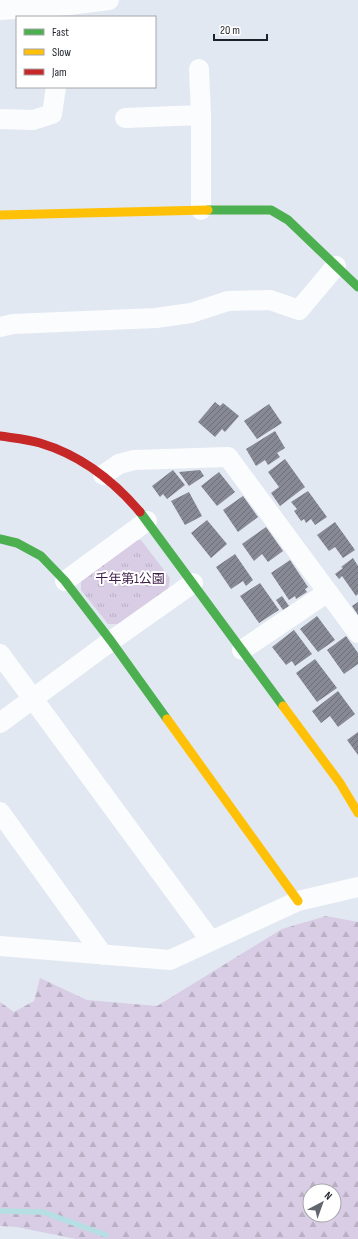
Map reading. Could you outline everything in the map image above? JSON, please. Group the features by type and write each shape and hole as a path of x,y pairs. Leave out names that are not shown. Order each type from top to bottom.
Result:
{"street":[{"path":"0,10 68,11 109,0"},
{"path":"199,69 201,115 201,210"},
{"path":"0,119 33,120 52,114 56,88"},
{"path":"125,118 201,115"},
{"path":"0,215 201,210 271,210 288,220 358,287"},
{"path":"0,327 13,324 156,318 191,313 228,301 270,300 299,310 336,266"},
{"path":"0,436 38,442 61,450 103,475 128,498 193,583 340,784 358,814"},
{"path":"103,475 119,464 134,460 228,457 358,633"},
{"path":"65,581 147,521"},
{"path":"0,539 17,543 41,556 65,581 111,641 298,901"},
{"path":"0,723 193,583"},
{"path":"242,650 328,592"},
{"path":"0,654 211,941"},
{"path":"0,812 103,955"},
{"path":"0,946 170,960 298,901 358,887"}],"green space":[{"name":"千年第1公園","path":"141,540 170,578 168,591 119,624 108,624 81,590 81,577 128,541"},
{"path":"326,916 358,922 358,1239 76,1239 17,1227 0,1226 0,1002 14,1012 34,1001 40,978 87,1000 157,1006 282,929"}],"building":[{"path":"215,402 220,406 223,403 239,416 225,432 222,429 215,437 198,422"},
{"path":"269,404 282,423 257,439 244,421"},
{"path":"275,431 285,448 277,453 280,457 268,465 265,460 256,466 246,449"},
{"path":"285,459 305,487 280,506 271,493 279,487 268,472"},
{"path":"173,470 185,485 167,499 163,494 160,497 152,486"},
{"path":"200,470 204,476 189,486 179,472"},
{"path":"219,472 235,492 217,506 201,486"},
{"path":"308,491 327,517 315,525 311,519 306,523 304,519 301,521 294,511 297,509 291,502"},
{"path":"189,492 202,516 185,525 171,501"},
{"path":"243,496 258,517 238,532 223,510"},
{"path":"207,520 227,544 211,558 191,533"},
{"path":"335,522 355,550 343,558 335,547 329,551 317,535"},
{"path":"266,527 283,551 268,562 262,554 254,561 242,544"},
{"path":"235,554 253,580 246,586 243,581 231,589 216,567"},
{"path":"353,558 358,566 358,594 356,596 342,576 339,579 335,574 343,568 341,567"},
{"path":"290,560 308,587 305,589 307,592 296,599 295,596 289,600 271,573"},
{"path":"260,583 279,610 259,623 240,596"},
{"path":"282,596 289,606 283,610 276,600"},
{"path":"358,602 358,615 352,606"},
{"path":"317,616 335,640 318,652 300,629"},
{"path":"294,630 312,654 295,666 292,661 286,665 272,647"},
{"path":"346,636 358,653 358,664 344,674 327,650"},
{"path":"315,659 337,688 317,702 296,673"},
{"path":"338,691 355,714 338,727 330,716 321,723 312,711"},
{"path":"358,732 358,755 347,740"}],"waterway":[{"path":"0,1211 43,1212 106,1235"}],"traffic: fast":[{"path":"208,210 271,210 288,220 358,287"},
{"path":"140,512 283,706"},
{"path":"0,539 17,543 41,556 65,581 111,641 167,719"}],"traffic: slow":[{"path":"0,215 208,210"},
{"path":"283,706 340,783 358,813"},
{"path":"167,719 298,901"}],"traffic: jam":[{"path":"0,436 35,442 69,454 107,479 119,489 140,512"}]}
